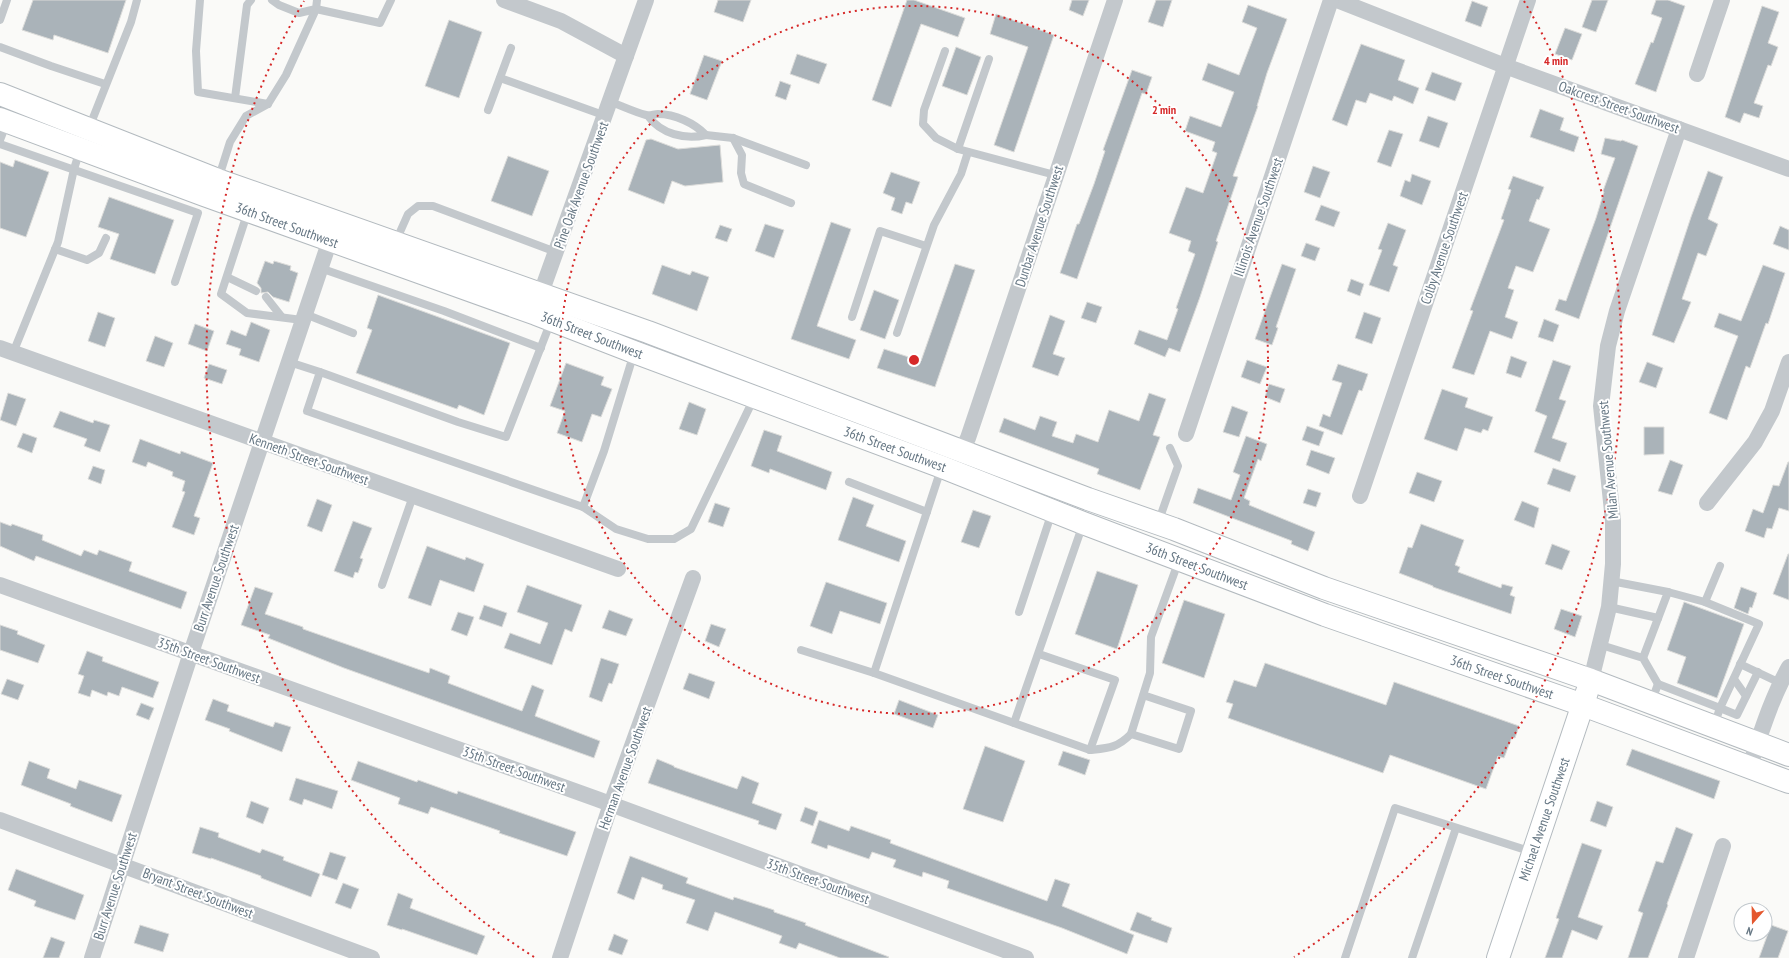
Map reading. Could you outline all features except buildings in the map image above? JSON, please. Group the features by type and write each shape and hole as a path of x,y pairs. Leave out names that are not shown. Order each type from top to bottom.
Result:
{"street":[{"path":"504,0 561,21 626,56"},
{"name":"Pine Oak Avenue Southwest","path":"550,308 556,252 646,0"},
{"name":"Dunbar Avenue Southwest","path":"961,451 968,438 1114,0"},
{"name":"Illinois Avenue Southwest","path":"1186,434 1331,0"},
{"name":"Oakcrest Street Southwest","path":"1337,0 1505,66 1789,169"},
{"name":"Colby Avenue Southwest","path":"1360,496 1528,0"},
{"path":"1697,74 1722,0"},
{"name":"36th Street Southwest","path":"0,94 85,139 248,211 333,231 396,243 550,308 634,352 942,466 1083,523 1325,615 1583,705 1789,782"},
{"name":"36th Street Southwest","path":"3,127 85,139"},
{"name":"Milan Avenue Southwest","path":"1591,680 1609,607 1613,564 1613,521 1601,406 1605,366 1617,311 1680,129"},
{"name":"36th Street Southwest","path":"210,194 333,231 550,308 648,332 1324,588 1591,680 1654,693 1717,717 1758,743 1789,754"},
{"name":"Burr Avenue Southwest","path":"92,958 191,654 333,231"},
{"name":"Kenneth Street Southwest","path":"7,350 262,443 618,569"},
{"path":"1707,503 1755,442 1772,411 1789,362"},
{"name":"Herman Avenue Southwest","path":"560,958 611,804 693,578"},
{"name":"35th Street Southwest","path":"0,585 611,804 1026,958"},
{"path":"1749,768 1765,718 1780,683 1789,667"},
{"name":"Michael Avenue Southwest","path":"1498,958 1591,680"},
{"name":"Bryant Street Southwest","path":"0,820 372,958"},
{"path":"1686,958 1723,846"}],"lane":[{"path":"0,20 7,0"},
{"path":"7,350 55,249 74,169 105,84 131,22 137,0"},
{"path":"200,0 196,52 198,92 268,104"},
{"path":"235,98 247,5 251,0"},
{"path":"272,0 279,5 300,13 316,9 380,23 391,0"},
{"path":"174,282 230,142 246,116 268,104 286,75 316,9 317,0"},
{"path":"0,47 105,84"},
{"path":"488,110 511,48"},
{"path":"945,51 924,110 923,124 936,138 958,149 1055,175"},
{"path":"958,149 989,59"},
{"path":"500,78 608,109 648,116 658,114 672,116 700,128 706,135"},
{"path":"648,116 654,124 668,132 685,137 706,135 733,138 806,165"},
{"path":"733,138 742,155 741,173 744,184 791,203"},
{"path":"0,144 74,169 210,194"},
{"path":"897,333 934,225 961,174 968,152"},
{"path":"396,243 408,214 418,206 433,206 556,252"},
{"path":"248,211 221,294 247,313 304,317 354,333"},
{"path":"852,318 880,231 926,246"},
{"path":"55,249 87,260 99,253 106,238"},
{"path":"320,268 444,311 541,348"},
{"path":"227,277 256,291"},
{"path":"266,297 281,316"},
{"path":"289,362 458,422 506,437 541,348 550,308"},
{"path":"583,507 604,451 634,352"},
{"path":"320,372 307,411 583,507 616,529 648,539 674,539 691,529 754,397"},
{"path":"1157,524 1178,466 1170,448"},
{"path":"874,673 942,466 961,451"},
{"path":"849,482 927,512"},
{"path":"382,585 413,496"},
{"path":"1020,612 1052,510"},
{"path":"1014,723 1083,523"},
{"path":"801,650 874,673 1090,750 1106,749 1121,744 1131,734 1150,673 1151,637 1179,559"},
{"path":"1706,602 1720,566"},
{"path":"1612,581 1668,592 1706,602 1759,624 1717,717 1737,715 1758,672"},
{"path":"1654,693 1643,658 1668,592"},
{"path":"1609,607 1658,618"},
{"path":"1601,644 1643,658"},
{"path":"1039,654 1115,680 1090,750"},
{"path":"1740,664 1780,683"},
{"path":"1734,679 1746,696"},
{"path":"1131,734 1179,749 1191,711 1143,695"},
{"path":"1345,958 1395,808 1533,853"},
{"path":"1412,958 1456,828"}]}
